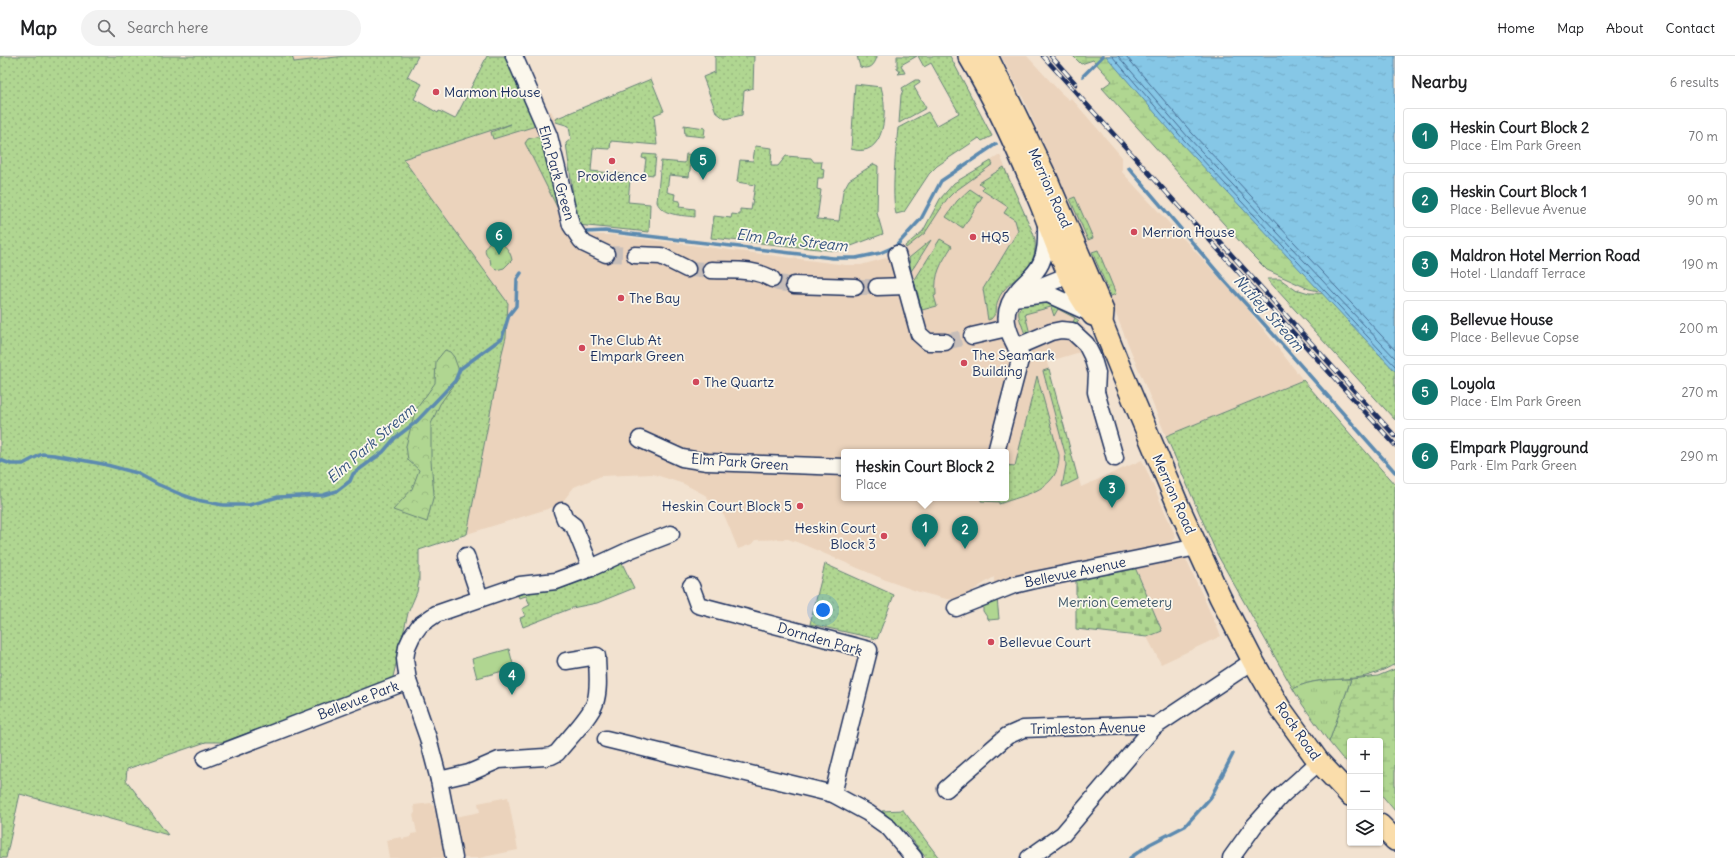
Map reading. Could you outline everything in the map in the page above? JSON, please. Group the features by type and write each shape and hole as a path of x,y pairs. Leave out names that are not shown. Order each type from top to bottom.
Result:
{"main road":[{"name":"Merrion Road","path":"969,56 991,96 1032,183 1046,219 1077,271"},
{"name":"Merrion Road","path":"987,56 1030,143 1077,271 1163,471 1220,597 1253,661"},
{"name":"Rock Road","path":"1253,661 1280,708 1319,762 1347,792"},
{"path":"1383,828 1395,840"}],"street":[{"name":"Elm Park Green","path":"514,56 549,136 571,225 580,240 606,254"},
{"name":"Merrion Road","path":"1013,298 1041,263 1046,248 1046,219"},
{"path":"897,254 919,334 928,342 945,342"},
{"path":"635,255 661,256 687,269"},
{"path":"711,270 755,271 772,279"},
{"path":"997,449 1021,356 1007,328 1006,313 1013,298 1077,271"},
{"path":"794,285 856,287"},
{"path":"877,288 906,286"},
{"path":"1013,298 1048,294 1097,319"},
{"path":"972,336 1007,328"},
{"path":"1016,347 1061,330 1072,331 1086,344 1092,356 1097,373 1096,392 1115,458"},
{"name":"Elm Park Green","path":"640,439 682,458 707,462 841,467"},
{"path":"562,511 565,519 574,526 591,568"},
{"path":"408,681 405,659 407,647 412,636 420,625 436,614 520,585 556,581 591,568 661,535"},
{"name":"Bellevue Avenue","path":"956,608 985,596 1035,580 1197,547"},
{"path":"466,556 480,598"},
{"name":"Dornden Park","path":"691,586 698,604 869,650 833,794"},
{"path":"439,780 469,773 498,760 545,757 557,753 595,703 598,682 597,656 566,661"},
{"name":"Trimleston Avenue","path":"1029,858 1063,834 1154,727 1253,661"},
{"name":"Bellevue Park","path":"205,759 408,681 428,738 439,780 454,858"},
{"name":"Trimleston Avenue","path":"946,789 1007,736 1023,729 1141,725 1154,727"},
{"path":"606,739 833,794 868,813 888,828 914,858"},
{"path":"1231,858 1254,826 1282,795 1319,762"}],"shaded area":[{"path":"292,56 345,56 293,62"},
{"path":"1001,56 1027,56 1061,93 1069,100 1071,98 1122,157 1122,172 1242,302 1303,380 1166,436 1068,198 1022,96"},
{"path":"551,111 555,119 577,225 592,235 613,235 846,265 861,265 886,258 905,246 923,231 940,199 954,183 1000,155 1035,238 1035,254 1032,262 1006,287 1020,307 1026,303 1041,301 1065,310 1078,319 1097,347 1047,362 1081,487 1142,460 1176,537 1171,544 1025,576 998,584 994,582 994,577 964,596 957,599 947,599 919,592 888,581 788,539 755,540 752,544 738,549 725,517 705,495 684,484 653,474 601,476 574,487 560,505 467,534 506,337 508,303 403,159"},
{"path":"1185,557 1221,636 1161,664 1147,637 1162,631 1134,565"},
{"path":"508,797 518,850 479,858 462,858 455,817 480,812 478,803"},
{"path":"431,803 434,807 445,858 389,858 386,840 411,837 411,834 417,833 413,814 415,813 414,805"}],"green space":[{"path":"0,56 292,56 294,62 345,56 418,56 407,77 422,84 414,99 438,113 439,111 455,119 487,56 505,56 536,126 493,139 491,132 511,124 403,159 508,303 506,337 467,534 419,550 419,580 417,592 408,613 392,681 223,742 206,742 127,769 126,780 168,835 20,794 6,858 0,858"},
{"path":"715,56 754,56 753,88 744,91 742,115 725,119 716,112 703,77 715,72"},
{"path":"857,56 877,57 873,65 866,68 860,67"},
{"path":"897,56 917,56 901,65 905,73 898,74 900,72 897,68"},
{"path":"918,56 950,56 992,136 982,141 979,138 937,166 929,174 904,212 896,214 894,184 898,128 928,112 936,126 959,113 931,63 924,67"},
{"path":"1073,56 1395,56 1329,293 1309,289 1267,270 1102,88 1112,81 1093,60 1081,64"},
{"path":"651,79 664,111 654,115 657,145 611,141 610,149 593,148 591,171 632,175 630,179 628,202 650,204 649,232 577,225 566,143 571,139 569,126 556,122 555,119"},
{"path":"915,80 919,80 920,83 914,87 926,108 899,123 902,88"},
{"path":"855,84 881,87 883,96 884,119 882,130 878,140 871,147 863,150 851,149"},
{"path":"684,125 705,128 704,137 685,135"},
{"path":"543,135 564,221 525,143 528,139"},
{"path":"755,146 772,148 771,166 778,166 786,156 811,158 814,162 822,162 821,168 824,169 823,178 818,178 817,189 821,190 817,219 839,221 843,191 849,180 874,164 878,166 877,213 883,234 838,251 711,238 714,216 731,218 732,214 740,215 740,209 751,210 755,185 737,182 740,160 753,161"},
{"path":"643,154 656,155 654,175 644,174 646,159 642,158"},
{"path":"686,154 692,155 689,177 669,175 667,192 675,194 674,200 680,201 679,207 695,209 695,217 673,214 663,210 657,202 661,161 685,163"},
{"path":"991,161 993,164 954,192 947,199 925,233 906,248 905,246 923,231 940,199 954,183"},
{"path":"1004,167 1034,234 1034,253 1031,263 1009,284 1003,292 998,301 996,313 991,319 988,320 983,289 1018,231 1015,220 1004,213 1008,207 982,190 984,187 979,183"},
{"path":"970,189 982,197 963,228 946,217 957,201"},
{"path":"1075,197 1093,238 1088,240 1070,199"},
{"path":"940,239 952,246 937,275 936,295 934,296 937,306 922,310 914,281"},
{"path":"492,240 502,244 509,252 512,260 504,268 496,270 491,265 490,259 485,252 486,247"},
{"path":"931,240 914,267 911,271 909,258"},
{"path":"1098,250 1116,294 1111,296 1092,252"},
{"path":"1267,279 1280,279 1297,291 1299,290 1309,293 1395,295 1395,420"},
{"path":"1041,301 1065,310 1079,321 1072,324 1075,318 1058,309 1054,316 1051,307 1025,314 1030,334 1025,334 1020,319 1019,310 1025,304"},
{"path":"445,350 450,352 454,357 458,368 459,378 440,404 431,424 431,461 434,494 427,522 393,510 412,489 419,470 408,460 406,446 415,411 435,383 436,361"},
{"path":"1049,369 1078,479 1062,487 1066,465 1065,453 1043,371"},
{"path":"1037,376 1059,455 1058,467 1054,476 1040,489 1009,501 1009,465 1015,466"},
{"path":"1303,380 1395,485 1395,664 1370,675 1346,679 1315,681 1300,685 1293,689 1217,554 1166,436"},
{"path":"981,501 1008,501 999,504 999,502"},
{"path":"621,561 634,588 597,603 572,608 523,627 520,618 525,616 522,609 530,605 526,596 519,598 517,594 535,589 565,587"},
{"path":"825,564 894,595 877,639 810,624"},
{"name":"Merrion Cemetery","path":"1134,565 1162,631 1147,637 1076,629 1076,577"},
{"path":"997,598 999,619 989,620 983,611 983,602"},
{"path":"509,649 514,668 477,678 472,659"},
{"path":"1395,669 1395,811 1383,797 1383,738 1347,738 1347,762 1329,742 1351,679 1378,676"},
{"path":"1351,679 1329,742 1293,689 1307,683"},
{"path":"903,810 939,858 926,858 907,833 882,811"}],"water":[{"path":"1106,56 1395,56 1395,371 1181,143"}],"waterway":[{"name":"Elm Park Stream","path":"1083,76 1103,56"},
{"name":"Elm Park Stream","path":"586,232 605,231 833,258 856,258 880,253 896,246 921,219 941,181 996,144"},
{"name":"Nutley Stream","path":"1129,168 1225,281 1395,472"},
{"name":"Elm Park Stream","path":"0,460 11,464 23,464 42,454 103,464 137,473 157,484 197,500 223,505 249,505 278,497 323,495 337,491 350,481 353,474 383,452 395,438 416,422 455,381 460,369 502,338 509,315 516,306 517,279 521,273"},
{"path":"1130,858 1150,844 1185,826 1211,797 1233,754"}],"tunnel":[{"path":"606,254 635,255"},
{"path":"687,269 711,270"},
{"path":"772,279 778,283 794,285"},
{"path":"855,287 877,287"},
{"path":"945,342 972,336"}],"railway":[{"path":"1043,56 1395,445"},
{"path":"1051,56 1076,84"},
{"path":"1211,232 1395,436"}],"place":[{"name":"Marmon House","path":"436,92"},
{"name":"Providence","path":"612,161"},
{"name":"Loyola","path":"703,180"},
{"name":"Merrion House","path":"1134,232"},
{"name":"HQ5","path":"973,237"},
{"name":"Elmpark Playground","path":"499,255"},
{"name":"The Bay","path":"621,298"},
{"name":"The Club At Elmpark Green","path":"582,348"},
{"name":"The Seamark Building","path":"964,363"},
{"name":"The Quartz","path":"696,382"},
{"name":"Heskin Court Block 5","path":"800,506"},
{"name":"Maldron Hotel Merrion Road","path":"1112,508"},
{"name":"Heskin Court Block 3","path":"884,536"},
{"name":"Heskin Court Block 2","path":"925,547"},
{"name":"Heskin Court Block 1","path":"965,549"},
{"name":"Bellevue Court","path":"991,642"},
{"name":"Bellevue House","path":"512,695"}]}
